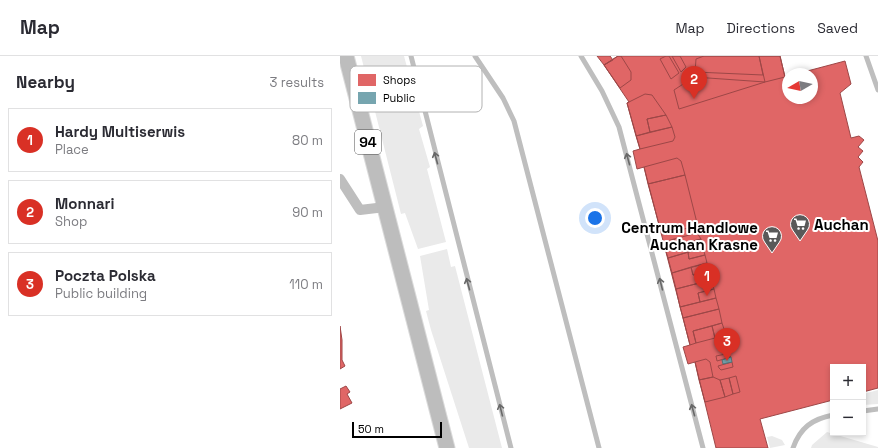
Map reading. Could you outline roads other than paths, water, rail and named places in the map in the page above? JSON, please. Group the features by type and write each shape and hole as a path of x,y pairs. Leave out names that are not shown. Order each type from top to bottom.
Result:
{"main road":[{"name":"94","path":"346,56 350,71"},
{"name":"94","path":"360,112 447,448"}],"street":[{"path":"340,179 360,210 385,207"}],"lane":[{"path":"411,56 414,66"},
{"path":"475,56 482,66"},
{"path":"581,56 602,91 619,127 703,448"},
{"path":"866,56 878,90"},
{"path":"482,66 503,98 514,121 599,448"},
{"path":"425,112 511,448"},
{"path":"866,411 878,409"},
{"path":"792,448 801,431 809,424 817,419 830,416"}],"place":[{"name":"Monnari","path":"694,99"},
{"name":"Auchan","path":"800,241"},
{"name":"Centrum Handlowe Auchan Krasne","path":"772,253"},
{"name":"Hardy Multiserwis","path":"707,296"},
{"name":"Poczta Polska","path":"727,361"}]}
